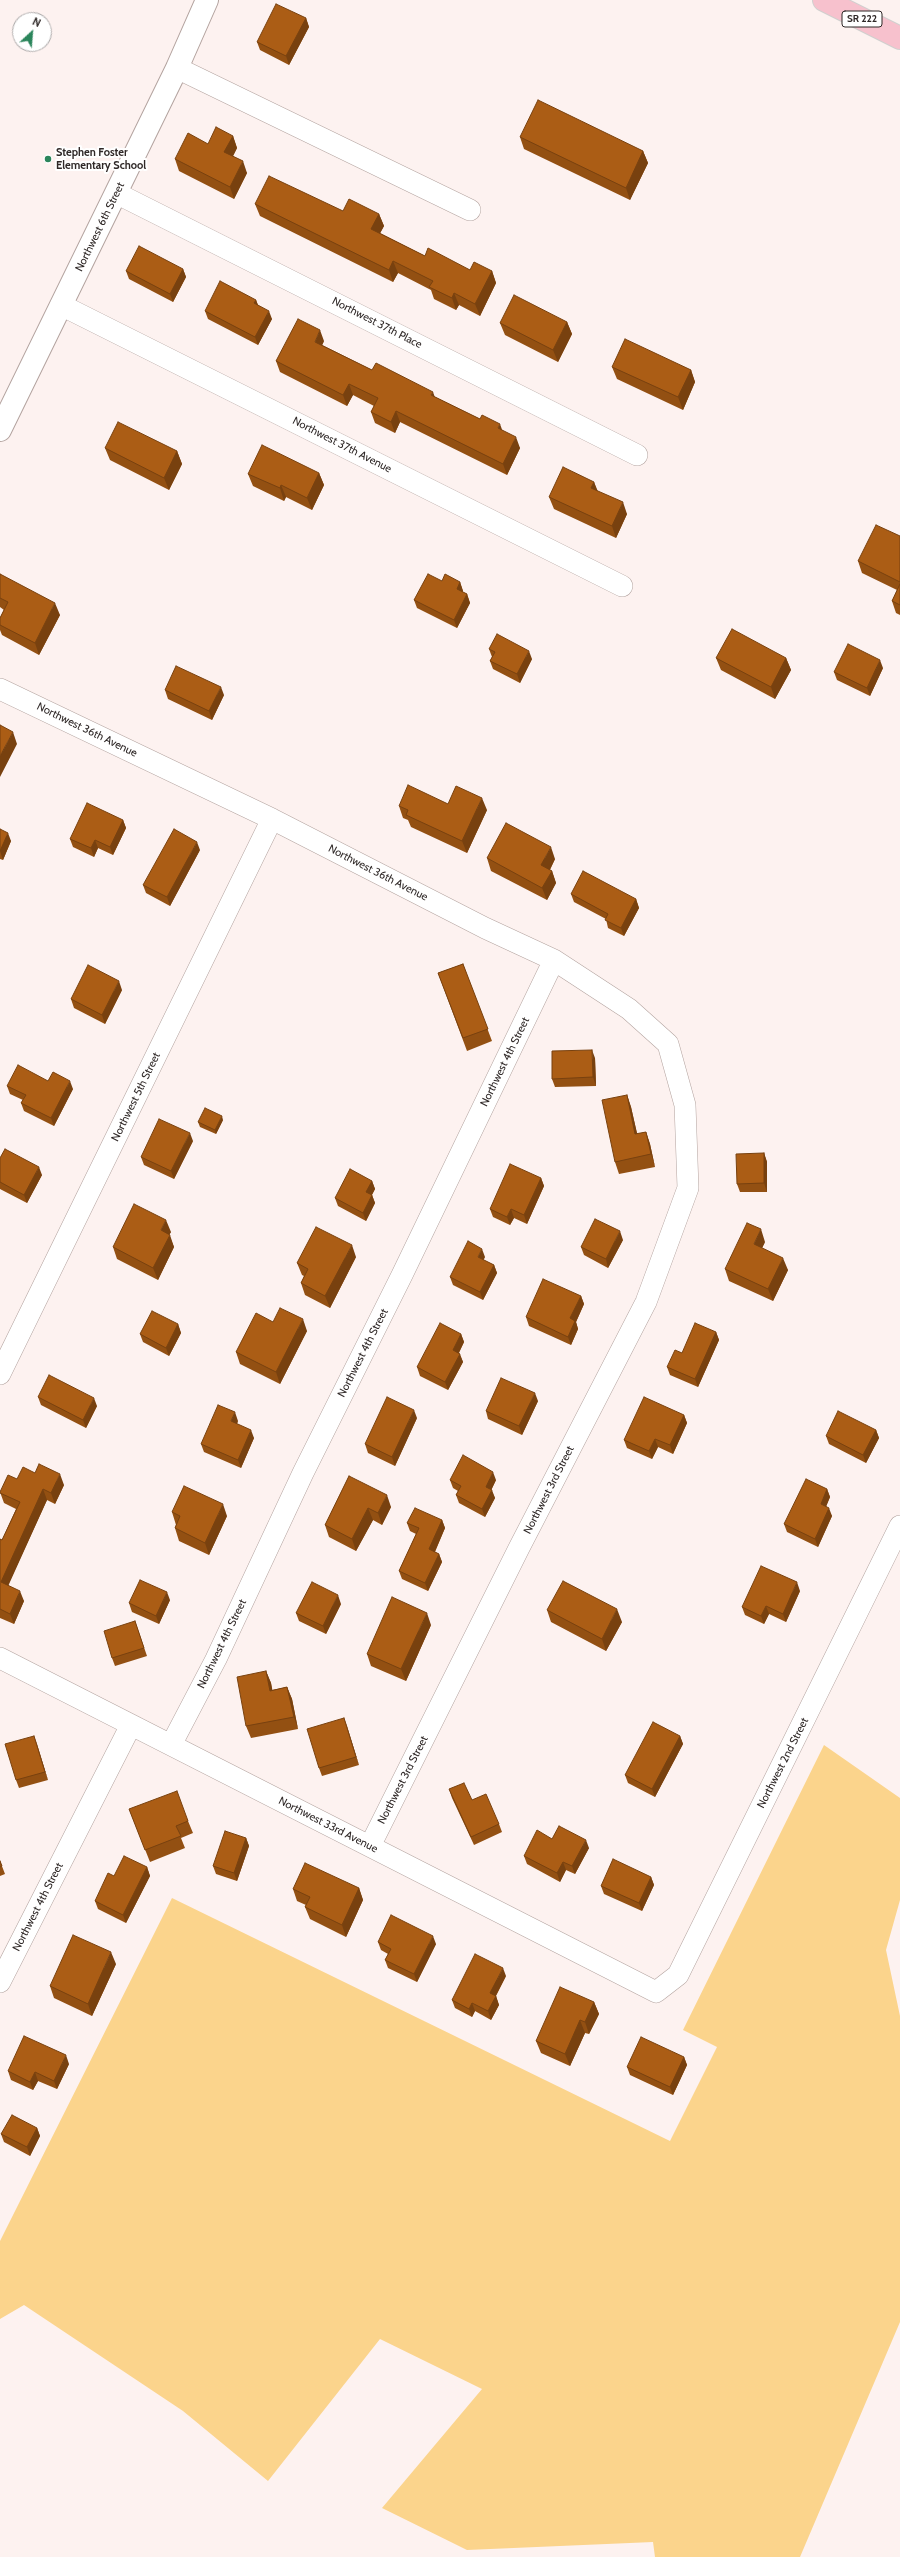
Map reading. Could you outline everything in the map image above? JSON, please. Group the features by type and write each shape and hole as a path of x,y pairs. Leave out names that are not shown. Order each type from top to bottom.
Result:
{"main road":[{"name":"Northwest 6th Street","path":"0,430 176,68 207,0"},
{"name":"SR 222","path":"824,0 900,38"}],"street":[{"path":"176,68 470,210"},
{"name":"Northwest 37th Place","path":"116,192 637,455"},
{"name":"Northwest 37th Avenue","path":"61,305 622,586"},
{"name":"Northwest 36th Avenue","path":"0,689 272,819 554,960 629,1009 668,1044 686,1105 686,1123"},
{"name":"Northwest 5th Street","path":"0,1374 272,819"},
{"name":"Northwest 4th Street","path":"172,1745 554,960"},
{"name":"Northwest 3rd Street","path":"370,1846 519,1548 646,1302 688,1188 686,1123"},
{"name":"Northwest 2nd Street","path":"656,1992 678,1975 900,1526"},
{"name":"Northwest 33rd Avenue","path":"0,1658 656,1992"},
{"name":"Northwest 4th Street","path":"2,1974 131,1725"}],"shaded area":[{"path":"824,1745 900,1798 900,1900 886,1950 900,2016 900,2322 800,2557 655,2557 653,2542 467,2550 382,2508 482,2389 380,2339 268,2481 183,2411 24,2305 0,2319 0,2241 172,1898 670,2141 717,2047 683,2030"}],"building":[{"path":"276,4 306,18 286,56 257,42"},
{"path":"538,100 643,151 626,188 520,137"},
{"path":"216,127 233,136 224,152 243,161 230,187 175,159 188,133 208,144"},
{"path":"269,176 343,211 349,199 379,214 371,229 425,256 428,248 470,270 474,262 492,271 475,304 454,293 452,298 429,287 433,281 393,261 389,270 255,204"},
{"path":"139,246 183,269 170,294 126,271"},
{"path":"220,281 256,300 254,303 269,311 255,337 205,311"},
{"path":"514,295 567,322 553,350 500,323"},
{"path":"298,319 320,330 315,342 372,370 376,363 433,392 431,395 480,419 482,415 500,424 498,428 516,437 503,464 396,411 391,422 371,412 378,398 349,384 343,395 276,361"},
{"path":"625,339 691,370 678,397 612,367"},
{"path":"118,422 177,451 164,478 105,448"},
{"path":"262,445 319,473 307,498 281,485 280,488 248,474"},
{"path":"563,467 594,482 591,488 623,502 612,526 549,497"},
{"path":"876,525 900,536 900,582 858,561"},
{"path":"0,574 55,603 35,643 0,625 0,618 8,602 0,598"},
{"path":"428,574 442,581 445,574 460,582 457,589 467,594 454,620 414,600"},
{"path":"900,584 900,605 892,601"},
{"path":"732,629 786,658 771,687 716,658"},
{"path":"497,634 529,651 517,674 490,661 495,652 489,649"},
{"path":"848,644 880,660 867,688 834,672"},
{"path":"176,666 221,687 209,711 165,690"},
{"path":"0,725 13,732 0,756"},
{"path":"408,785 448,804 456,786 482,798 462,841 406,815 408,810 399,806"},
{"path":"87,803 123,820 110,847 95,840 91,848 70,839"},
{"path":"506,823 551,847 541,865 552,871 542,888 487,858"},
{"path":"0,829 8,833 0,851"},
{"path":"174,829 197,842 167,897 143,885"},
{"path":"583,871 636,899 621,928 605,920 608,914 571,894"},
{"path":"463,964 488,1029 463,1038 438,973"},
{"path":"88,965 119,981 102,1015 71,999"},
{"path":"592,1050 593,1077 552,1079 552,1051"},
{"path":"18,1065 48,1081 53,1072 70,1081 51,1118 21,1103 26,1095 7,1086"},
{"path":"627,1095 635,1134 646,1132 651,1154 615,1162 602,1100"},
{"path":"205,1108 222,1116 215,1130 198,1122"},
{"path":"159,1119 190,1133 171,1171 141,1157"},
{"path":"5,1149 39,1167 24,1195 0,1182 0,1158"},
{"path":"764,1153 764,1183 737,1184 736,1154"},
{"path":"510,1164 541,1178 524,1215 511,1209 507,1217 490,1209"},
{"path":"350,1169 372,1181 366,1192 372,1195 363,1213 335,1198"},
{"path":"134,1204 166,1220 161,1230 170,1235 153,1268 113,1247"},
{"path":"595,1219 620,1231 606,1259 581,1247"},
{"path":"747,1223 761,1229 754,1244 783,1258 768,1289 725,1269"},
{"path":"316,1227 352,1245 325,1296 301,1283 308,1269 297,1263"},
{"path":"468,1241 482,1249 478,1257 494,1265 480,1292 450,1277"},
{"path":"543,1279 581,1296 570,1318 575,1321 568,1337 526,1317"},
{"path":"280,1308 303,1319 276,1372 236,1352 256,1313 273,1322"},
{"path":"152,1311 178,1324 166,1348 140,1334"},
{"path":"440,1323 461,1334 453,1350 460,1354 445,1382 417,1367"},
{"path":"695,1323 716,1332 695,1379 667,1367 675,1350 682,1353"},
{"path":"49,1375 94,1398 83,1420 38,1397"},
{"path":"501,1378 535,1393 519,1426 486,1411"},
{"path":"387,1397 414,1410 392,1457 365,1444"},
{"path":"644,1397 684,1415 670,1445 655,1439 649,1451 624,1440"},
{"path":"218,1405 235,1412 231,1421 251,1430 238,1460 201,1444"},
{"path":"838,1411 876,1430 863,1455 826,1436"},
{"path":"463,1455 493,1472 486,1487 492,1490 482,1509 456,1495 461,1486 450,1480"},
{"path":"39,1464 60,1474 51,1493 43,1489 1,1582 20,1591 10,1614 0,1609 0,1539 2,1540 20,1502 0,1492 8,1475 17,1479 23,1467 35,1473"},
{"path":"349,1476 387,1495 378,1513 368,1508 352,1539 325,1525"},
{"path":"806,1479 827,1489 821,1504 829,1508 815,1539 784,1524"},
{"path":"184,1486 223,1504 205,1543 175,1528 180,1516 172,1512"},
{"path":"415,1508 442,1520 429,1549 439,1554 425,1583 399,1571 419,1528 407,1523"},
{"path":"761,1566 797,1582 783,1614 766,1606 761,1616 742,1607"},
{"path":"140,1580 167,1592 156,1616 129,1603"},
{"path":"563,1581 617,1609 602,1639 547,1610"},
{"path":"312,1582 338,1595 323,1626 296,1613"},
{"path":"392,1597 427,1613 401,1669 367,1654"},
{"path":"135,1621 144,1648 112,1658 104,1631"},
{"path":"266,1671 270,1691 287,1687 294,1717 246,1726 237,1677"},
{"path":"344,1718 356,1757 319,1768 307,1729"},
{"path":"653,1722 680,1736 652,1789 625,1775"},
{"path":"34,1736 45,1772 16,1780 5,1744"},
{"path":"464,1783 472,1800 486,1794 499,1824 471,1837 449,1789"},
{"path":"177,1791 188,1821 176,1826 181,1836 145,1850 129,1809"},
{"path":"559,1826 586,1840 572,1866 563,1862 557,1873 524,1856 537,1830 552,1839"},
{"path":"225,1831 246,1838 234,1873 213,1866"},
{"path":"124,1856 147,1867 123,1915 95,1901 108,1873 114,1876"},
{"path":"613,1859 651,1877 639,1903 601,1886"},
{"path":"305,1863 359,1888 342,1925 305,1907 310,1897 293,1889"},
{"path":"391,1915 433,1936 414,1974 385,1960 391,1949 378,1942"},
{"path":"73,1935 111,1952 88,2004 50,1986"},
{"path":"475,1954 503,1968 490,1993 496,1996 488,2011 472,2003 469,2009 452,2000"},
{"path":"560,1987 594,2002 585,2022 580,2020 565,2054 536,2041"},
{"path":"24,2036 66,2055 54,2081 35,2072 30,2082 8,2071"},
{"path":"641,2037 684,2057 670,2087 627,2067"},
{"path":"12,2115 37,2128 27,2147 1,2134"}],"place":[{"name":"Stephen Foster Elementary School","path":"48,159"}]}
